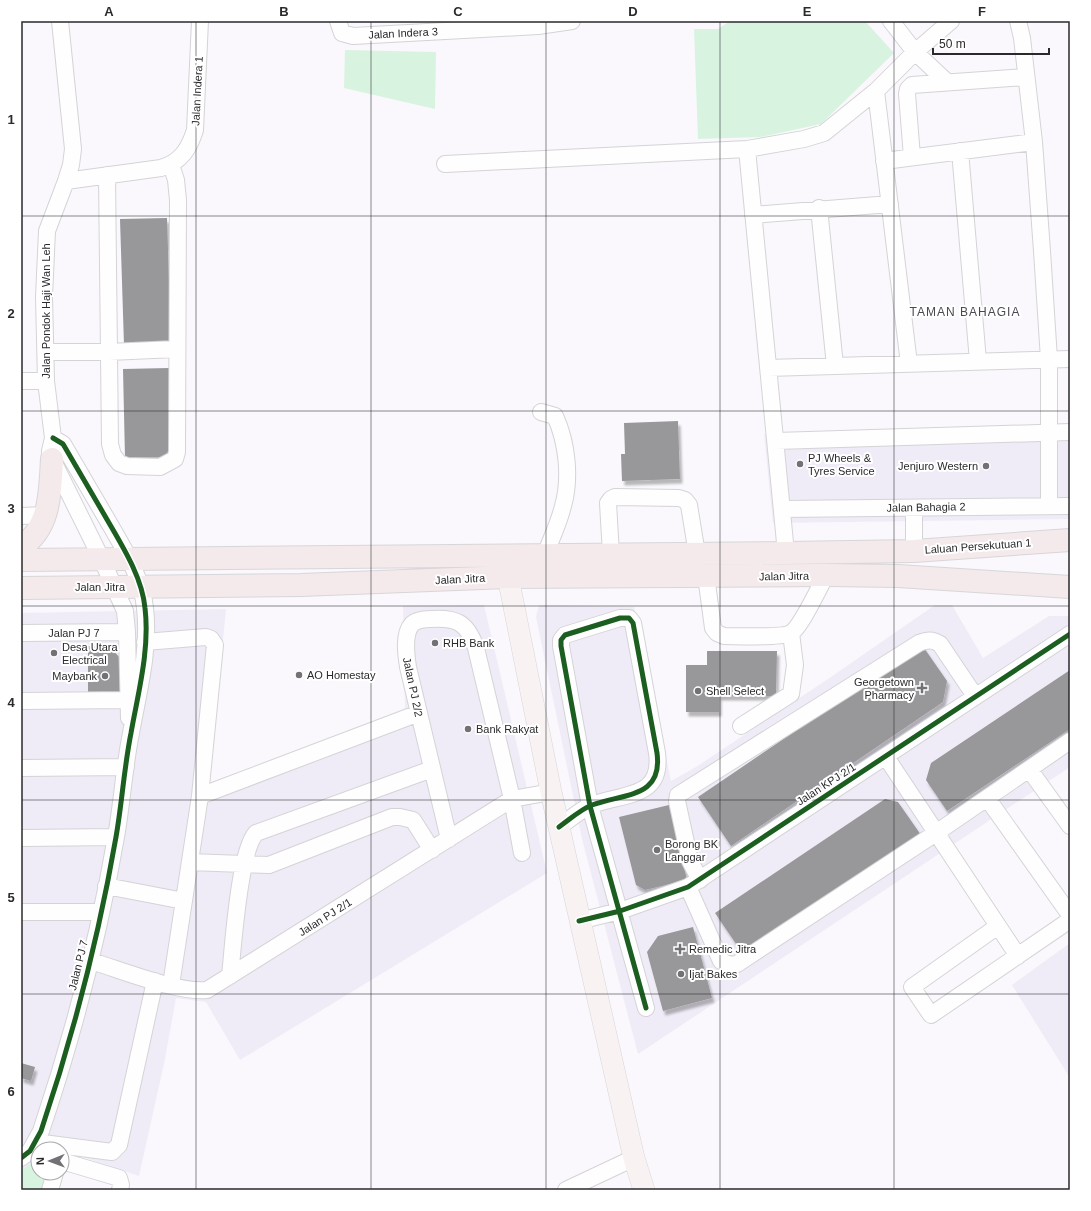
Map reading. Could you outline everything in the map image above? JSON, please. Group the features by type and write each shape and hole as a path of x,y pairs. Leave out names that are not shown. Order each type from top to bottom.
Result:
{"highway":[{"path":"21,547 36,534 42,525 50,491 52,448"},
{"name":"Laluan Persekutuan 1","path":"885,550 914,550 1070,540"},
{"name":"Jalan Jitra","path":"21,560 786,553 885,550"},
{"name":"Jalan Jitra","path":"21,588 301,585 508,577 826,575 898,576 1070,587"}],"main road":[{"path":"508,577 551,792 579,921 634,1158 644,1190"}],"street":[{"name":"Jalan Pondok Haji Wan Leh","path":"60,21 73,149 71,165 66,181 47,231 44,297 46,380 52,448 125,611 127,632 128,700 131,734"},
{"name":"Jalan Indera 1","path":"171,165 185,154 190,146 195,130 200,21"},
{"name":"Jalan Indera 3","path":"338,21 342,33 352,36 538,26 572,21"},
{"path":"891,21 915,52 947,82"},
{"path":"445,164 747,149 783,144 824,133 876,92 915,52 952,21"},
{"path":"1018,21 1022,38 1034,142 1049,359 1050,506"},
{"path":"912,157 908,89 912,85 1026,77"},
{"path":"876,92 909,364"},
{"path":"884,161 1034,142"},
{"path":"747,149 786,553"},
{"path":"960,151 978,361"},
{"path":"66,181 107,176 171,165 176,180 178,200 176,349 177,452 175,459 160,467 127,466 119,463 113,455 110,444 107,176"},
{"path":"753,215 819,208 890,204"},
{"path":"819,208 835,366"},
{"path":"46,352 109,352 176,349"},
{"path":"768,368 1070,359"},
{"path":"21,381 46,380"},
{"path":"541,412 555,416 562,431 566,484 563,506 545,555"},
{"path":"776,441 1070,432"},
{"path":"52,448 63,444 128,560 140,587 145,608 145,642 139,700 131,734"},
{"path":"612,554 608,503 615,497 679,498 685,500 689,505 697,554"},
{"name":"Jalan Bahagia 2","path":"782,509 1070,506"},
{"path":"914,508 914,550"},
{"path":"21,516 45,515"},
{"path":"706,576 713,628 717,633 724,636 781,635 791,632 799,624 826,575"},
{"name":"Jalan PJ 2/2","path":"449,839 419,714 406,652 409,630 413,624 421,620 446,617 462,624 467,630 476,648 512,799 522,852"},
{"path":"559,827 590,806 646,789 654,782 657,774 659,766 657,753 633,623 629,618 620,618 565,635 561,640 590,806 646,1008"},
{"name":"Jalan PJ 7","path":"21,633 127,632"},
{"path":"741,726 791,694 795,665 791,632"},
{"name":"Jalan KPJ 2/1","path":"579,921 620,911 694,884 1070,634"},
{"path":"145,642 206,637 211,638 215,645 200,796 171,985"},
{"path":"975,696 940,644 935,641 928,640 919,643 678,795 677,801 694,884 721,961 730,965 736,964 936,833 1070,741"},
{"path":"21,701 128,700"},
{"path":"200,796 419,714"},
{"name":"Jalan PJ 7","path":"35,1141 48,1111 91,961 116,837 131,734"},
{"path":"886,757 1018,956"},
{"path":"21,768 126,767"},
{"path":"230,976 243,866 249,844 256,833 432,769"},
{"path":"1029,769 1070,826"},
{"name":"Jalan PJ 2/1","path":"91,961 171,985 197,991 207,990 512,799 551,792"},
{"path":"987,798 1070,915"},
{"path":"190,862 243,866 275,864 377,823 400,817 412,820 432,850"},
{"path":"21,838 116,837"},
{"path":"106,886 184,901"},
{"path":"21,912 100,912"},
{"path":"998,926 912,987 931,1015 1070,920"},
{"path":"70,1152 112,1152 119,1145 155,981"},
{"name":"Jalan PJ 7","path":"21,1158 30,1151"},
{"path":"70,1156 119,1178 120,1190"},
{"path":"566,1190 634,1158"}],"shaded area":[{"path":"1070,431 1070,519 773,523 764,434"},
{"path":"484,605 547,873 240,1060 206,1002 176,998 165,1059 139,1176 70,1153 70,1141 30,1141 30,1164 21,1170 21,613 226,609 209,783 405,715 403,606"},
{"path":"539,605 634,607 671,781 696,767 828,679 935,605 952,605 983,658 1049,616 1070,616 1070,767 638,1054 582,839 536,617"},
{"path":"1070,943 1070,1078 1012,985"}],"green space":[{"path":"730,21 865,21 894,53 821,124 761,137 698,139 694,29 718,29"},
{"path":"345,50 436,52 435,109 344,88"},
{"path":"30,1164 30,1181 48,1181 45,1190 21,1190 21,1170"}],"building":[{"path":"167,218 171,344 124,345 120,219"},
{"path":"169,368 171,457 125,458 123,369"},
{"path":"678,421 680,479 622,481 621,454 625,454 624,423"},
{"path":"922,645 947,681 943,702 731,846 698,797"},
{"name":"Maybank","path":"88,646 109,646 121,659 122,693 88,694"},
{"path":"707,651 777,651 776,696 719,696 719,712 686,712 686,665 707,665"},
{"path":"1070,670 1070,729 947,811 926,780 931,763"},
{"path":"885,799 898,802 921,835 743,954 715,913"},
{"path":"669,805 687,880 645,890 636,885 619,817"},
{"path":"693,927 712,998 663,1011 647,952 658,936"},
{"path":"21,1063 35,1067 31,1081 21,1078"}],"cycle path":[{"path":"21,1158 30,1151 41,1131 53,1095 84,985 102,911 116,837 129,746 145,655 146,640 143,596 140,584 130,560 63,444 53,438"},
{"path":"559,827 579,812 588,807 592,805 639,791 648,786 654,778 657,768 657,753 633,623 629,618 620,618 565,635 561,640 561,646 590,806 646,1008"},
{"path":"579,921 620,911 688,887 1070,634"}],"place":[{"name":"PJ Wheels & Tyres Service","path":"800,464"},
{"name":"Jenjuro Western","path":"986,466"},
{"name":"RHB Bank","path":"435,643"},
{"name":"Desa Utara Electrical","path":"54,653"},
{"name":"AO Homestay","path":"299,675"},
{"name":"Maybank","path":"105,676"},
{"name":"Georgetown Pharmacy","path":"922,688"},
{"name":"Shell Select","path":"698,691"},
{"name":"Bank Rakyat","path":"468,729"},
{"name":"Borong BK Langgar","path":"657,850"},
{"name":"Remedic Jitra","path":"680,949"},
{"name":"Ijat Bakes","path":"681,974"}],"district":[{"name":"TAMAN BAHAGIA","path":"965,312"}]}
